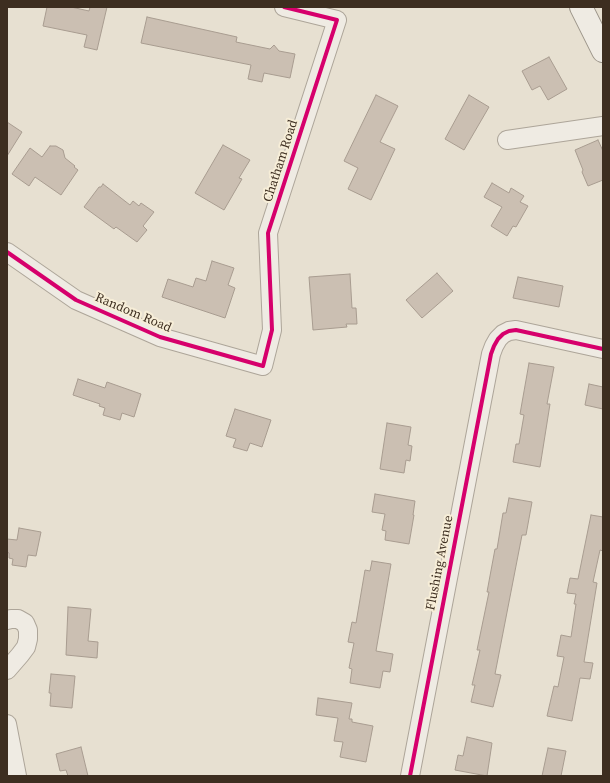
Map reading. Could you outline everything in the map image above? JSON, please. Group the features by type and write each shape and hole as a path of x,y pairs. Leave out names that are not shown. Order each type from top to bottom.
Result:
{"main road":[{"path":"581,7 603,51"}],"street":[{"name":"Chatham Road","path":"263,366 272,330 268,233 337,20 284,7"},
{"path":"507,140 603,126"},
{"name":"Random Road","path":"7,252 76,300 160,337 263,366"},
{"name":"Flushing Avenue","path":"410,776 490,354 498,339 503,334 516,330 603,349"},
{"path":"7,620 18,619 25,623 28,630 28,639 26,647 7,670"},
{"path":"7,724 17,776"}],"building":[{"path":"47,7 71,7 89,11 90,7 107,7 97,50 84,47 87,35 43,26"},
{"path":"147,17 237,37 236,42 270,49 274,45 279,51 295,54 290,78 264,73 262,82 248,79 251,65 141,43"},
{"path":"549,57 567,89 548,100 540,86 532,90 522,71"},
{"path":"376,95 398,106 380,142 395,149 371,200 348,189 358,168 344,161"},
{"path":"469,95 489,107 464,150 445,139"},
{"path":"7,122 22,132 7,156"},
{"path":"598,140 603,151 603,180 588,186 575,150"},
{"path":"223,145 250,160 239,178 242,179 224,210 195,193"},
{"path":"50,146 56,146 63,150 65,158 78,170 61,195 35,177 29,186 12,174 30,148 42,157"},
{"path":"492,183 509,193 511,188 524,196 520,202 528,206 516,227 513,226 507,236 491,226 502,207 484,197"},
{"path":"103,184 130,205 133,201 139,206 141,203 154,212 143,226 147,230 137,242 116,227 114,229 84,207"},
{"path":"212,261 234,268 228,285 235,288 225,318 162,297 168,279 193,287 196,278 206,281"},
{"path":"437,273 453,291 422,318 406,300"},
{"path":"350,274 352,308 356,308 357,324 346,324 347,327 313,330 309,277"},
{"path":"518,277 563,286 559,307 513,298"},
{"path":"529,363 554,367 547,404 550,404 540,467 513,462 516,444 519,444 524,415 520,414"},
{"path":"78,379 105,388 107,382 141,394 134,417 122,413 120,420 103,415 105,408 99,406 100,404 73,395"},
{"path":"589,384 603,387 603,409 585,405"},
{"path":"235,409 271,420 262,447 250,443 247,451 233,447 236,439 226,436"},
{"path":"387,423 411,427 408,445 412,446 410,461 406,460 404,473 380,469"},
{"path":"375,494 415,501 409,544 385,540 386,531 382,530 385,514 372,512"},
{"path":"509,498 532,502 526,535 522,535 495,674 501,675 493,707 471,702 475,685 472,685 480,650 477,650 489,592 487,592 495,549 497,549 503,513 506,513"},
{"path":"591,515 603,517 603,551 600,550 593,582 597,583 584,662 593,663 590,679 580,678 572,721 547,716 554,686 558,687 564,657 557,656 561,635 571,637 576,594 567,593 570,578 578,579"},
{"path":"19,528 41,532 36,556 28,555 26,567 12,565 13,559 9,558 9,553 7,552 7,539 17,540"},
{"path":"372,561 391,564 376,651 393,654 390,672 383,671 380,688 350,683 352,669 349,668 354,643 348,642 352,622 356,623 365,570 370,571"},
{"path":"68,607 91,609 88,641 98,642 97,658 66,655"},
{"path":"51,674 75,676 72,708 50,706 51,693 49,693"},
{"path":"318,698 352,703 349,719 352,719 352,722 373,726 366,762 340,757 343,742 334,741 338,718 316,715"},
{"path":"467,737 492,743 487,776 455,770 458,755 463,756"},
{"path":"81,747 88,776 68,776 66,770 60,771 56,754"},
{"path":"548,748 566,751 561,776 542,776"}],"cycle path":[{"path":"7,252 76,300 160,337 263,366 272,330 268,233 337,20 284,7"},
{"path":"410,776 491,354 494,346 503,334 516,330 603,349"}]}
